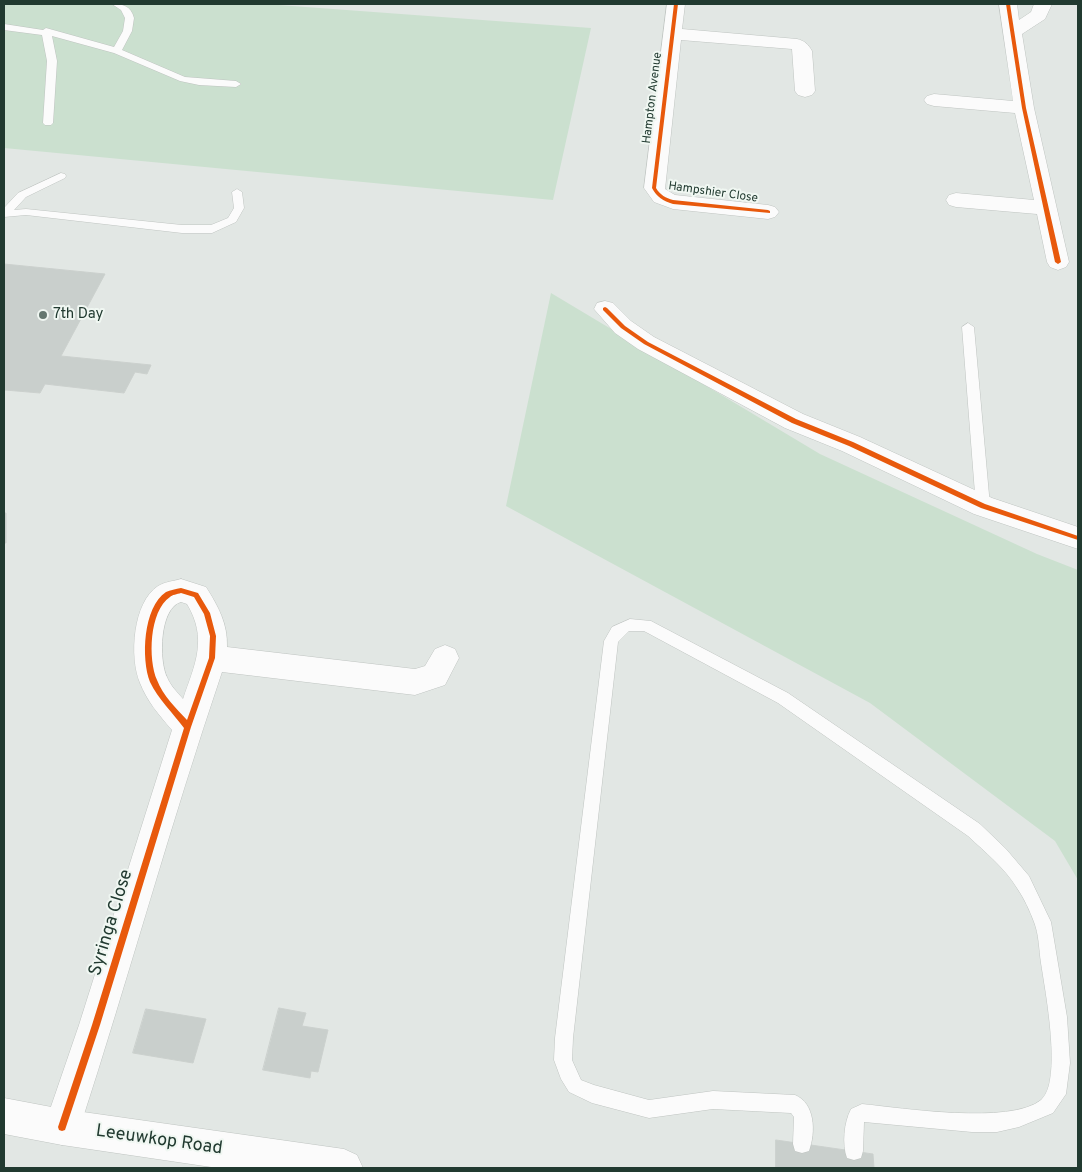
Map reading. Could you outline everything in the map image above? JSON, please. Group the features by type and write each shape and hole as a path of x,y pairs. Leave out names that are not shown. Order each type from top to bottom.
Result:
{"street":[{"name":"Hampton Avenue","path":"657,194 653,182 676,4"},
{"path":"1008,4 1024,108 1058,262"},
{"path":"1013,32 1039,15 1043,4"},
{"path":"673,34 796,44 802,47 803,51 806,91"},
{"path":"934,100 1024,108"},
{"name":"Hampshier Close","path":"657,194 663,199 673,202 768,212"},
{"path":"956,200 1045,208"},
{"path":"605,309 623,327 646,343 794,421 851,444 983,506 1078,538"},
{"name":"Syringa Close","path":"62,1127 96,1025 188,727 212,658 214,636 207,612 196,595 182,591 174,592 161,600 155,609 149,628 147,650 151,675 160,692 188,727"},
{"path":"212,658 415,682 435,676 445,658"},
{"name":"Leeuwkop Road","path":"4,1116 62,1127 344,1168"}],"lane":[{"path":"116,4 130,12 131,20 117,51"},
{"path":"4,27 46,32 117,51 183,79 236,84"},
{"path":"46,32 52,61 48,123"},
{"path":"61,176 22,195 4,214 26,212 182,228 212,229 232,220 239,208 237,192"},
{"path":"968,327 983,506"},
{"path":"802,1144 803,1114 795,1104 713,1100 649,1109 592,1094 575,1086 566,1073 563,1060 564,1038 611,641 616,632 625,625 646,625 783,698 974,830 1000,855 1023,882 1042,922 1058,1017 1062,1063 1057,1094 1047,1107 1019,1118 997,1123 972,1123 862,1113 857,1115 855,1119 854,1151"}],"green space":[{"path":"4,4 265,4 591,28 553,200 4,148"},
{"path":"551,293 820,454 1037,554 1078,570 1078,880 1055,841 870,703 506,506"}],"building":[{"name":"7th Day","path":"4,264 105,274 61,356 151,365 147,374 135,372 124,393 45,384 40,393 5,390 4,392"},
{"path":"4,513 6,513 6,543 4,543"},
{"path":"279,1008 306,1013 302,1026 328,1030 318,1072 311,1071 310,1078 263,1070"},
{"path":"146,1009 206,1019 193,1063 133,1053"},
{"path":"776,1140 873,1154 874,1168 776,1168"}],"cycle path":[{"path":"676,4 654,188 657,194 673,202 768,212"},
{"path":"1008,4 1024,108 1058,262"},
{"path":"605,309 623,327 646,343 794,421 851,444 983,506 1078,538"},
{"path":"62,1127 96,1025 188,727 212,658 213,636 207,613 196,595 181,591 168,594 159,603 153,615 148,647 151,674 157,688 188,727"}],"place":[{"name":"7th Day","path":"43,315"}]}
